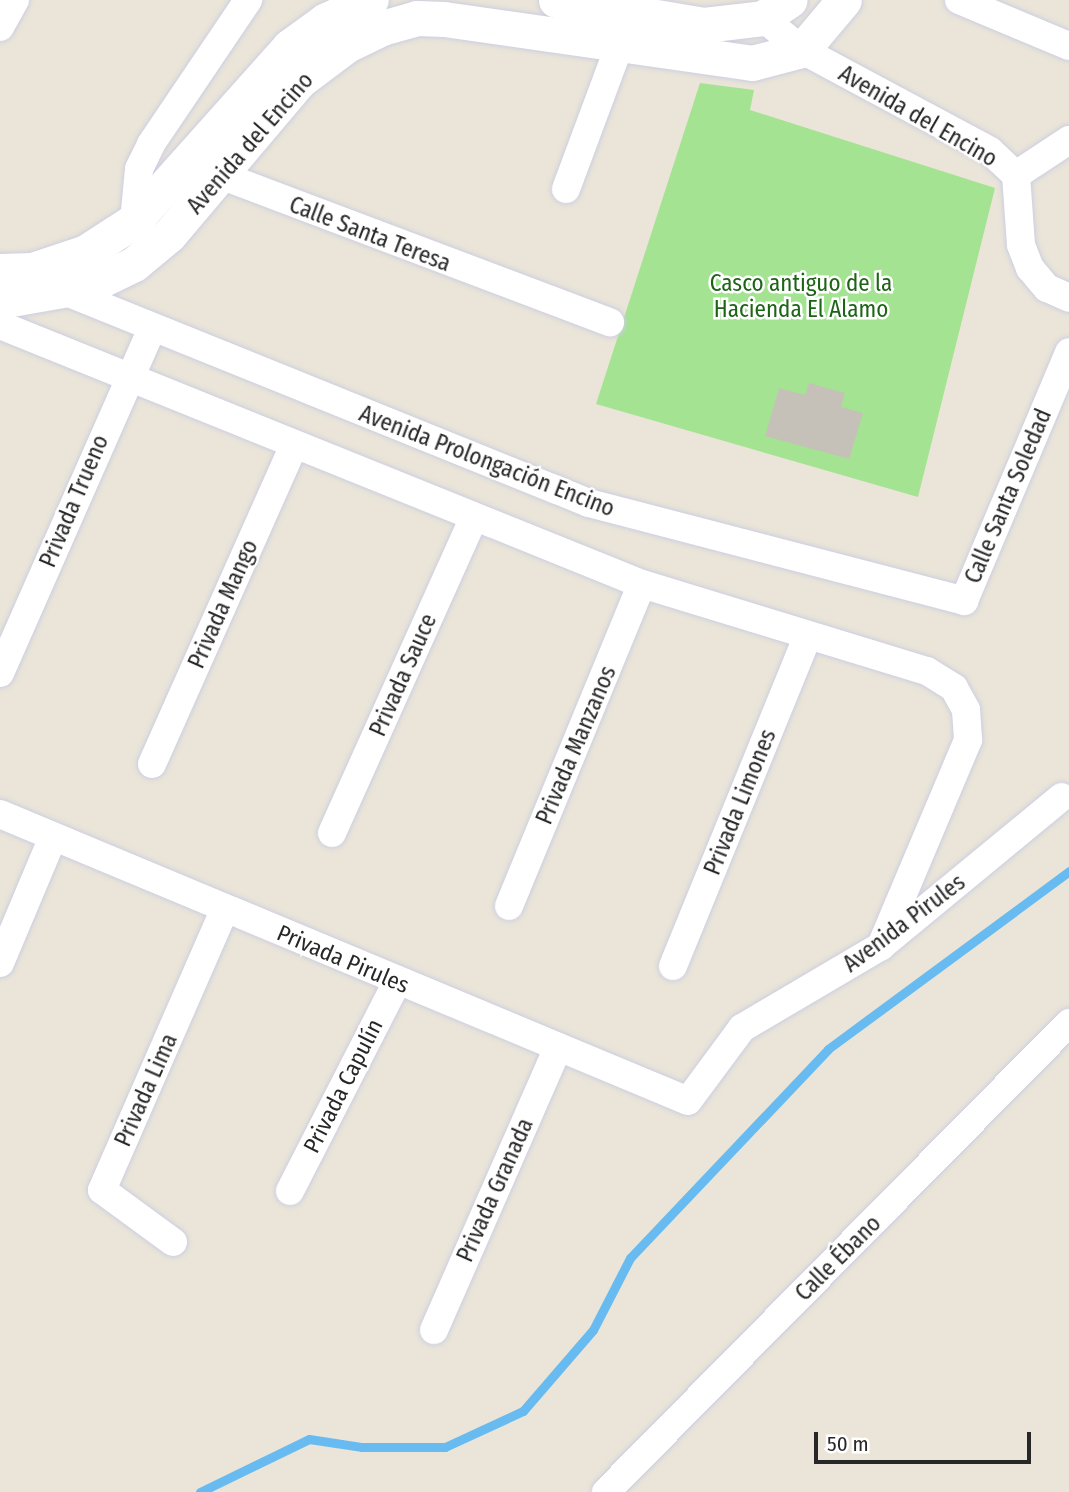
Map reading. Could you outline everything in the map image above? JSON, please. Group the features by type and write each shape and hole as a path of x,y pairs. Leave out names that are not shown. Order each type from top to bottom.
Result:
{"street":[{"path":"0,27 15,0"},
{"path":"134,221 139,169 151,144 248,0"},
{"name":"Avenida del Encino","path":"0,271 32,270 86,252 134,221 289,47 326,20 371,0"},
{"name":"Avenida del Encino","path":"556,0 704,26 777,9 802,50 990,151 1016,175 1021,245 1030,268 1047,288 1069,298"},
{"path":"802,50 844,0"},
{"path":"959,0 1069,46"},
{"name":"Avenida del Encino","path":"0,301 64,291 134,264 170,235 299,81 347,44 382,28 417,18 444,19 752,63 802,50"},
{"path":"566,189 620,44"},
{"path":"1016,175 1069,140"},
{"name":"Calle Santa Teresa","path":"220,175 521,292 610,322"},
{"name":"Avenida Prolongación Encino","path":"64,291 151,331 589,503 964,601"},
{"path":"0,325 642,584 807,637 928,671 954,688 966,710 968,740 881,946"},
{"name":"Privada Trueno","path":"0,673 127,377 151,331"},
{"name":"Calle Santa Soledad","path":"964,601 1069,352"},
{"name":"Privada Mango","path":"152,764 294,445"},
{"name":"Privada Sauce","path":"332,833 474,517"},
{"name":"Privada Manzanos","path":"509,906 642,584"},
{"name":"Privada Limones","path":"673,967 807,637"},
{"name":"Avenida Pirules","path":"688,1101 742,1028 881,946 1062,797"},
{"name":"Privada Pirules","path":"0,814 557,1050 688,1101"},
{"path":"0,963 53,837"},
{"name":"Privada Lima","path":"173,1242 102,1190 225,909"},
{"name":"Privada Capulín","path":"290,1191 397,982"},
{"name":"Calle Ébano","path":"606,1492 1069,1023"},
{"name":"Privada Granada","path":"434,1331 557,1050"}],"green space":[{"name":"Casco antiguo de la Hacienda El Alamo","path":"700,83 754,90 750,110 995,188 918,497 596,404"}],"building":[{"path":"809,383 845,393 841,407 863,413 849,459 765,436 779,388 805,395"}],"waterway":[{"path":"200,1492 309,1439 362,1447 445,1447 523,1411 593,1330 630,1258 828,1049 1069,871"}]}
